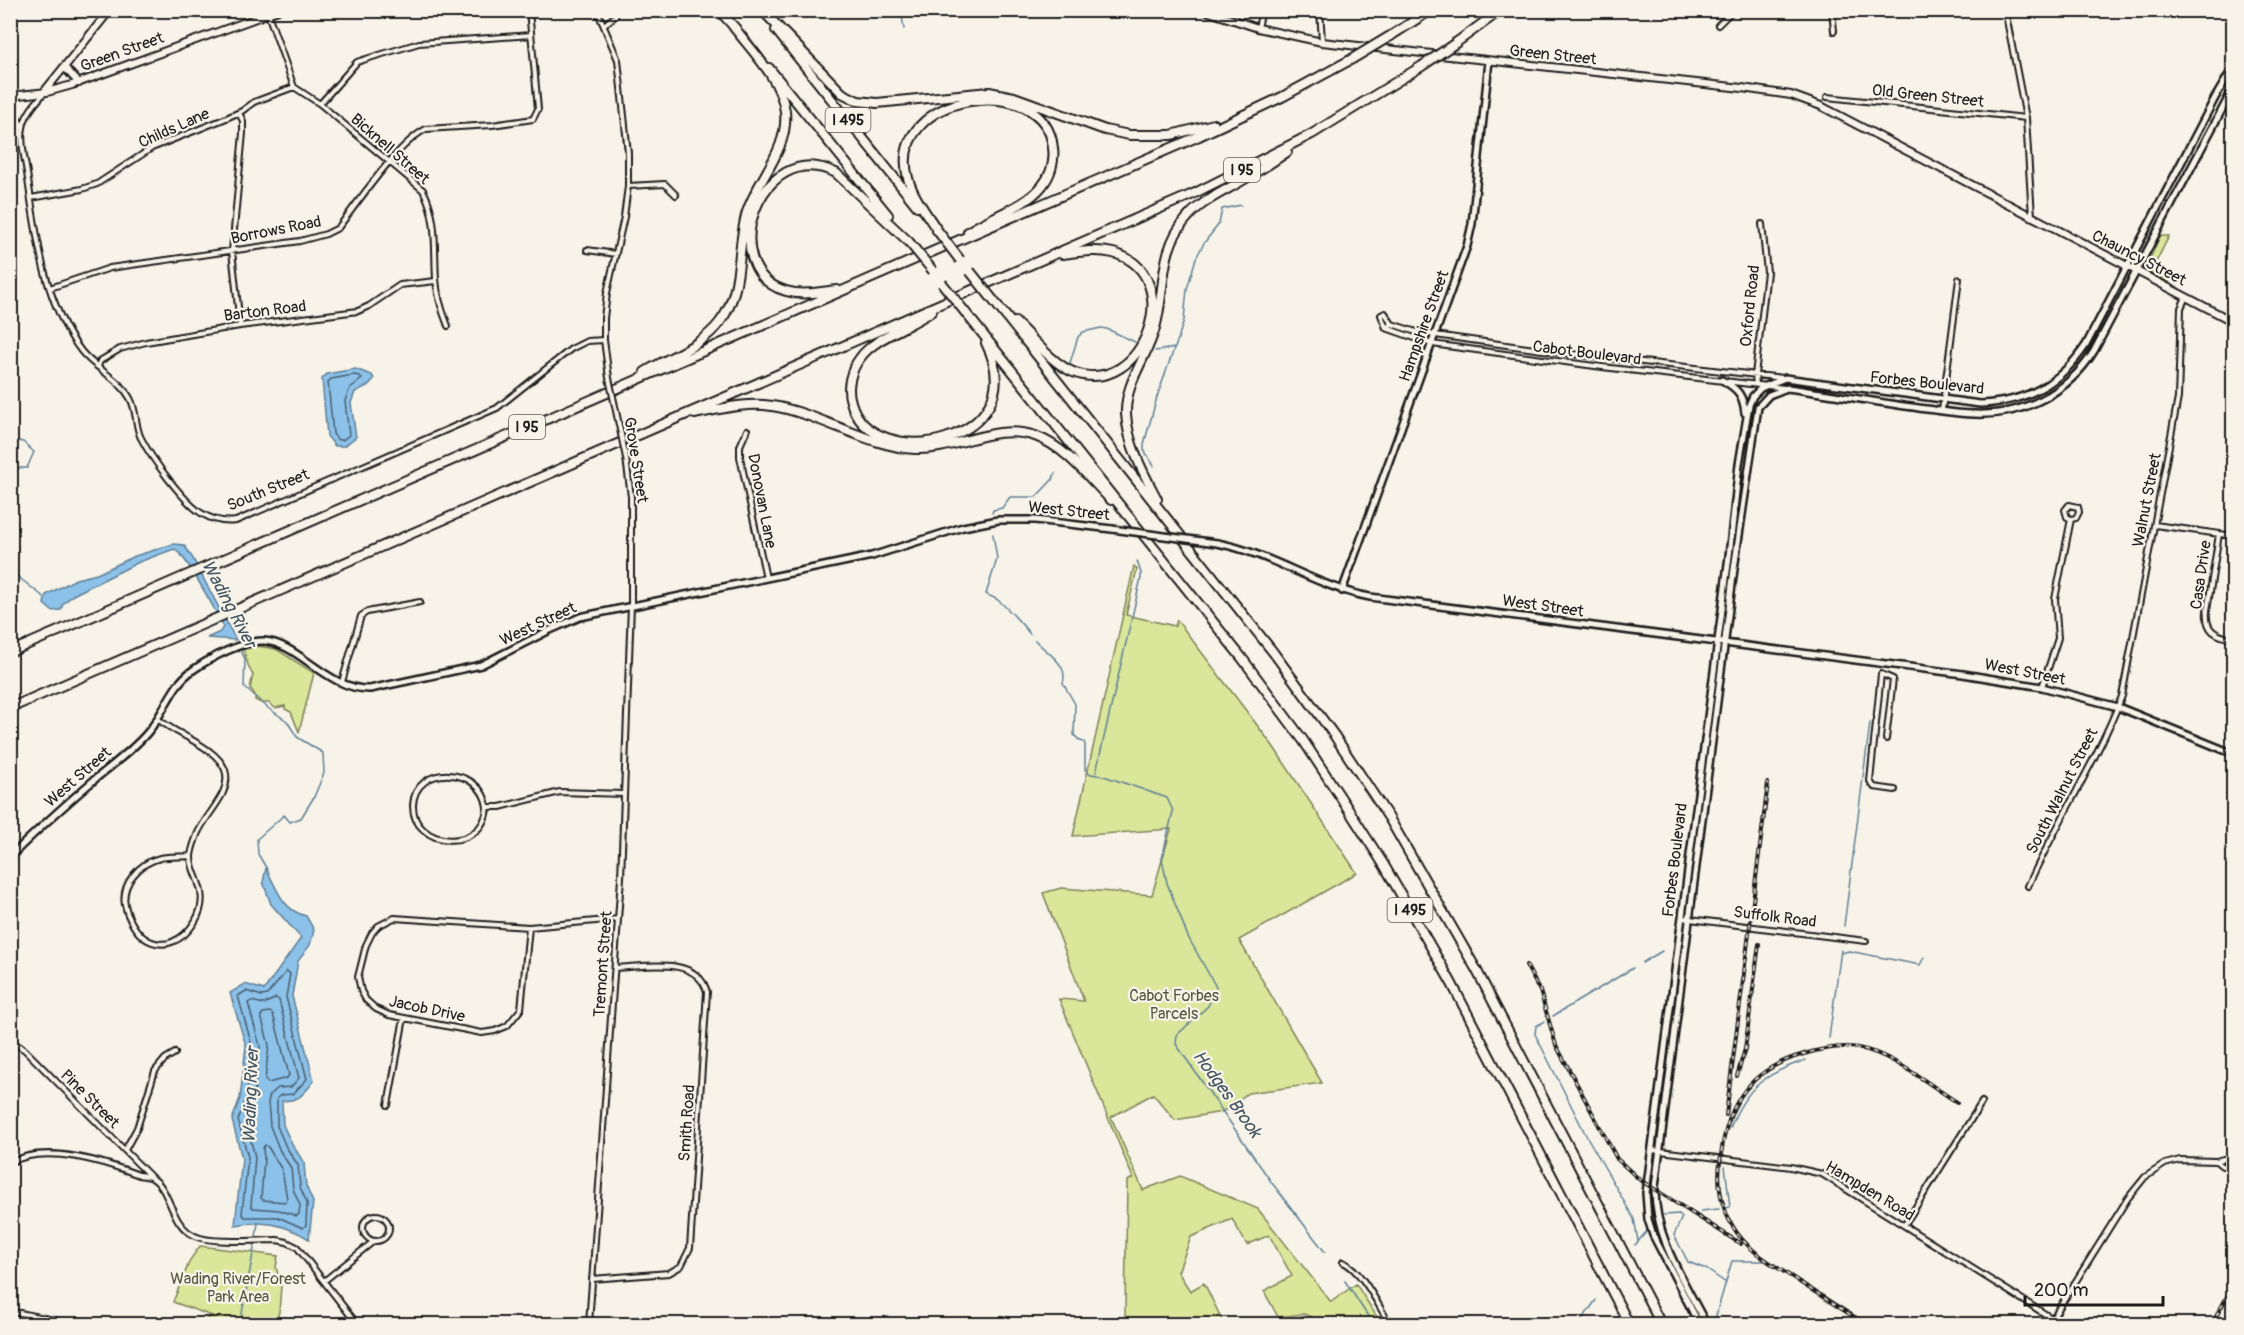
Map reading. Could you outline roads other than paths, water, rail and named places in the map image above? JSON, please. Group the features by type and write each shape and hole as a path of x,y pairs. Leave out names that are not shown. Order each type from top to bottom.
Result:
{"highway":[{"name":"I 495","path":"719,10 933,271 1232,644 1288,719 1384,865 1451,982 1629,1324"},
{"name":"I 495","path":"760,10 1164,514 1289,672 1334,735 1389,818 1476,969 1661,1324"},
{"path":"760,10 837,88 851,98 864,102 877,103 993,93 1014,97 1108,131 1147,137 1190,132 1266,104"},
{"name":"I 95","path":"10,652 1199,136 1266,104 1352,58 1431,10"},
{"name":"I 95","path":"10,708 1201,190 1312,134 1422,66 1501,10"},
{"path":"621,387 706,336 722,320 733,298 746,216 780,146 785,120 783,104 776,85 733,26"},
{"path":"937,230 914,192 907,173 909,146 922,126 950,106 980,99 1012,103 1039,119 1049,131 1053,149 1051,168 1044,183 1027,199 976,227 951,244"},
{"path":"1164,514 1137,459 1129,435 1126,412 1131,383 1156,328 1169,248 1179,228 1195,210 1270,164 1312,134"},
{"path":"847,289 809,293 793,292 773,285 757,270 750,249 752,220 763,194 778,176 803,167 817,167 833,171 846,180 909,242"},
{"path":"993,300 1069,371 1096,376 1111,373 1122,367 1140,348 1150,324 1152,299 1145,277 1130,261 1110,253 1091,251 1052,256"},
{"path":"944,302 919,321 871,347 855,365 849,386 851,404 861,420 882,434 913,443 940,440 968,428 987,410 995,392 995,365 984,339 965,312"},
{"path":"681,417 743,405 773,406 795,411 891,445 913,449 937,448 1000,432 1030,435 1048,442 1064,454 1139,529"}],"main road":[{"path":"44,93 110,10"},
{"name":"Green Street","path":"10,96 44,93 79,83 278,10"},
{"name":"Green Street","path":"1203,10 1258,28 1322,42 1784,94 1816,104 1894,144"},
{"path":"65,68 79,83"},
{"name":"Chauncy Street","path":"1894,144 2234,322"}],"street":[{"path":"320,104 357,62 366,59 419,43 531,35 529,10"},
{"name":"Grove Street","path":"597,10 618,60 628,153 628,186 607,293 604,340 609,378 626,458 632,506 632,605"},
{"path":"604,25 615,16 618,10"},
{"path":"1258,28 1262,10"},
{"path":"1320,10 1322,42"},
{"path":"1718,25 1733,10"},
{"path":"1832,10 1834,32"},
{"path":"2005,10 2026,118 2032,218"},
{"path":"267,14 294,87"},
{"name":"Borrows Road","path":"50,288 110,268 300,241 338,228 390,163 426,129 492,125 533,119 537,116 531,35"},
{"name":"Hampshire Street","path":"1342,591 1470,235 1489,61"},
{"name":"Forbes Boulevard","path":"1699,1324 1653,1235 1647,1210 1646,1186 1749,405 1756,392 1765,385 1785,378 1980,404 2006,402 2033,394 2050,384 2074,363 2086,345 2234,66"},
{"name":"Bicknell Street","path":"294,87 320,104 423,190 428,198 436,234 436,281 442,311 448,326"},
{"name":"Childs Lane","path":"31,198 97,184 152,148 239,112 254,102 294,87"},
{"name":"Forbes Boulevard","path":"1788,388 1973,414 2008,412 2027,407 2059,390 2091,356 2234,87"},
{"path":"22,128 28,114 44,93"},
{"name":"Old Green Street","path":"1827,98 2026,118"},
{"name":"South Street","path":"10,103 22,128 31,198 54,301 82,351 123,388 131,399 139,436 172,483 198,511 227,522 236,520 497,408 571,350 587,341 604,340"},
{"path":"239,112 243,121 243,133 232,251 240,326"},
{"path":"628,186 665,184 676,195"},
{"name":"Oxford Road","path":"1756,392 1755,375 1767,276 1762,224"},
{"path":"587,250 616,254"},
{"path":"1942,410 1959,279"},
{"name":"Barton Road","path":"98,366 100,361 120,349 146,342 240,326 358,311 400,285 436,281"},
{"name":"Walnut Street","path":"2118,707 2131,652 2178,398 2181,308 2186,297"},
{"path":"1385,313 1392,324 1386,328 1381,315 1385,313"},
{"name":"Cabot Boulevard","path":"1392,324 1435,335 1564,353 1785,378"},
{"name":"Cabot Boulevard","path":"1386,328 1432,344 1602,367 1788,388"},
{"path":"1722,380 1735,387 1742,395 1746,418"},
{"path":"1758,407 1769,395 1788,388"},
{"name":"Forbes Boulevard","path":"1706,1324 1661,1234 1656,1214 1655,1187 1758,407 1756,392"},
{"name":"Donovan Lane","path":"747,430 740,446 740,457 766,578"},
{"name":"West Street","path":"10,857 137,743 158,719 173,690 193,669 245,644 260,641 281,645 342,683 357,689 370,689 461,671 495,659 566,622 632,605 872,556 963,527 998,520 1035,519 1217,543 1252,552 1342,591 1379,598 1963,674 2042,687 2118,707 2234,753"},
{"path":"2042,687 2058,638 2055,599 2071,519"},
{"name":"Casa Drive","path":"2155,525 2234,536"},
{"name":"Casa Drive","path":"2219,534 2207,620 2210,629 2215,634 2234,639"},
{"path":"342,683 362,616 367,612 420,602"},
{"name":"Tremont Street","path":"589,1324 618,919 632,605"},
{"path":"1883,664 1870,781 1871,785 1878,788 1895,790"},
{"path":"1881,674 1893,679 1886,739"},
{"name":"South Walnut Street","path":"2028,886 2118,707"},
{"path":"158,719 167,727 207,749 220,759 226,772 227,783 203,822 191,856 201,890 200,911 190,929 181,939 166,945 156,944 144,938 136,930 124,901 126,888 130,879 149,862 159,858 191,856"},
{"path":"447,775 462,777 476,784 485,797 487,807 484,823 477,831 464,839 453,840 438,838 424,831 415,818 413,808 417,792 423,784 432,778 447,775"},
{"path":"487,807 504,806 560,792 624,794"},
{"name":"Jacob Drive","path":"529,927 522,1005 517,1017 507,1026 495,1031 482,1033 404,1018 376,1009 366,1000 360,987 358,973 366,945 372,933 382,923 394,918 529,927 618,919"},
{"name":"Suffolk Road","path":"1682,918 1866,941"},
{"name":"Smith Road","path":"592,1280 669,1274 681,1266 690,1248 707,992 697,974 683,967 615,969"},
{"path":"388,1106 404,1018"},
{"name":"Pine Street","path":"10,1040 25,1050 152,1177 162,1190 182,1227 193,1236 209,1239 282,1241 292,1244 324,1281"},
{"path":"125,1150 140,1120 155,1071 165,1059 175,1053"},
{"path":"1905,1224 1982,1102"},
{"name":"Hampden Road","path":"1651,1150 1791,1167 1822,1174 2053,1319"},
{"path":"10,1162 29,1155 51,1154 107,1163 152,1177"},
{"path":"2049,1324 2128,1198 2145,1177 2166,1164 2180,1160 2234,1159"},
{"path":"2217,1161 2222,1166 2234,1167"},
{"path":"1646,1186 1655,1187"},
{"path":"357,1324 324,1281 374,1241 384,1237 388,1230 385,1219 377,1215 366,1220 363,1227 366,1235 374,1241"},
{"path":"1343,1262 1351,1265 1390,1324"},
{"path":"10,1311 73,1324"}],"water":[{"path":"355,369 372,375 374,379 369,385 355,392 351,403 356,437 344,446 335,446 327,436 322,379 327,374"},
{"path":"174,544 184,545 192,557 236,640 207,638 220,632 223,627 222,623 192,571 174,549 139,562 73,595 63,604 61,610 52,611 44,604 46,595 76,579 97,574 135,556"},
{"path":"266,868 286,904 306,916 314,930 310,945 298,961 292,996 314,1081 300,1096 293,1100 282,1101 283,1125 304,1163 306,1186 313,1202 309,1239 274,1224 235,1225 242,1158 232,1120 240,1098 246,1046 230,993 245,984 264,990 301,938 271,904 263,882"}],"waterway":[{"name":"Wading River","path":"10,19 14,10"},
{"path":"901,10 904,29"},
{"name":"Hodges Brook","path":"1155,351 1175,348 1184,320 1187,289 1196,258 1219,224 1222,209 1241,205"},
{"name":"Hodges Brook","path":"1069,366 1078,337 1083,332 1107,329 1135,342"},
{"path":"1154,466 1144,450 1144,444 1174,349"},
{"name":"Wading River","path":"10,382 15,390 13,398 10,398"},
{"name":"Wading River","path":"10,439 23,442 34,452 27,468 10,468"},
{"name":"Hodges Brook","path":"992,513 993,510 1002,508 1010,497 1036,497 1053,479 1055,473"},
{"name":"Hodges Brook","path":"993,534 997,559 986,594 1003,605 1030,634"},
{"path":"1096,772 1141,578 1137,561"},
{"name":"Wading River","path":"10,565 17,576 45,598"},
{"name":"Hodges Brook","path":"1035,640 1060,664 1063,670 1063,683 1075,704 1074,735 1085,745 1085,770 1091,774 1104,776 1167,798 1173,811 1162,859 1167,883 1188,937 1216,987 1208,1006 1177,1035 1176,1044 1272,1183 1325,1252"},
{"name":"Wading River","path":"240,649 245,659 244,687 287,721 297,737 323,753 324,773 314,797 301,818 290,822 284,815 257,839 258,854 268,871"},
{"path":"1844,926 1870,723"},
{"path":"1829,1038 1841,950"},
{"path":"1642,963 1662,951"},
{"path":"1841,953 1849,951 1920,965 1924,957"},
{"path":"1553,1016 1633,968"},
{"path":"1544,1022 1536,1026 1535,1034 1586,1135 1634,1219 1638,1241"},
{"path":"1730,1128 1743,1102 1759,1084 1780,1070 1806,1060"},
{"path":"1725,1166 1730,1207 1726,1208"},
{"path":"1701,1211 1719,1209"},
{"path":"1664,1215 1679,1214 1682,1217 1674,1235 1688,1262 1706,1269 1726,1283"},
{"path":"256,1238 258,1222"},
{"path":"1635,1245 1647,1231"},
{"name":"Wading River","path":"240,1324 255,1243"},
{"path":"1717,1324 1715,1319 1732,1261 1764,1261"},
{"name":"Hodges Brook","path":"1345,1281 1373,1324"},
{"path":"1579,1324 1596,1300"}],"railway":[{"path":"1726,1115 1768,783"},
{"path":"1737,1076 1745,1049 1759,944"},
{"path":"1526,965 1540,991 1556,1045 1617,1159 1640,1180 1741,1244"},
{"path":"1866,1324 1763,1258 1738,1235 1724,1208 1719,1182 1724,1136 1729,1119 1736,1103 1756,1078 1786,1060 1837,1047 1858,1048 1883,1056 1909,1070 1957,1102"},
{"path":"2212,1324 2234,1284"}],"park label":[{"name":"Cabot Forbes Parcels","path":"1174,1005"},
{"name":"Wading River/Forest Park Area","path":"238,1288"}]}
